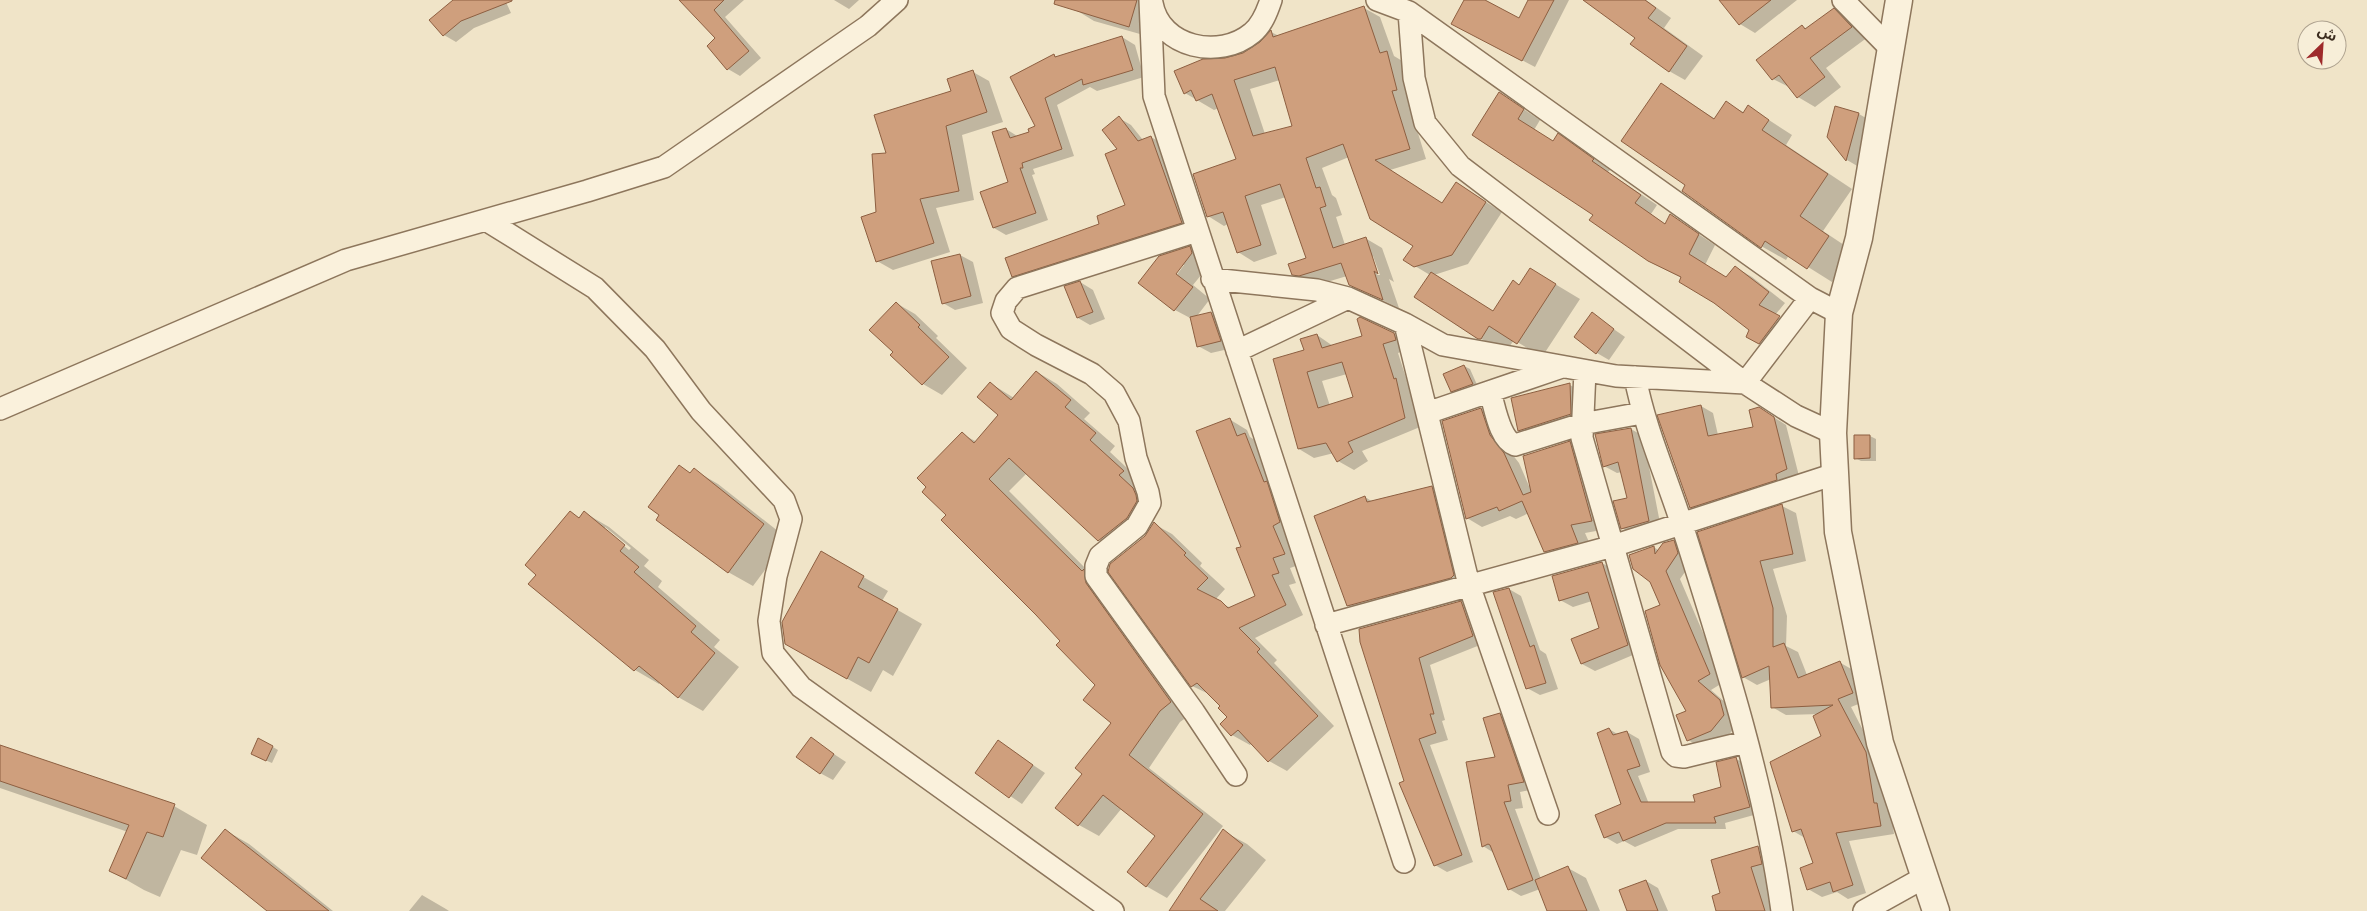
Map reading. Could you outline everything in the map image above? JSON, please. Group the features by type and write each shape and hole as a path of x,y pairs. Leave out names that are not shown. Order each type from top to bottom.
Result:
{"street":[{"path":"0,410 346,260 664,167 868,26 897,0"},
{"path":"1151,0 1163,25 1178,38 1196,46 1216,48 1236,44 1253,32 1265,16 1271,0"},
{"path":"1151,0 1154,96 1212,279 1404,862"},
{"path":"1377,0 1409,12 1810,298 1839,313"},
{"path":"1843,0 1890,48"},
{"path":"1899,0 1859,238 1839,313 1833,433 1838,532 1880,743 1936,911"},
{"path":"1409,12 1414,78 1425,123 1460,166 1745,383 1796,416 1833,433"},
{"path":"486,220 595,288 655,348 701,410 784,500 791,519 776,576 769,621 774,653 801,687 1113,911"},
{"path":"1197,231 1017,288 1006,301 1002,314 1011,329 1036,345 1092,374 1114,393 1130,421 1136,458 1150,503 1137,526 1100,556 1096,566 1096,576 1194,712 1236,775"},
{"path":"1212,279 1317,290 1348,298 1405,324 1443,345 1616,376 1745,383"},
{"path":"1237,351 1348,298"},
{"path":"1745,383 1810,298"},
{"path":"1405,324 1469,585 1548,814"},
{"path":"1427,413 1563,367"},
{"path":"1585,370 1582,438 1672,752 1676,756 1684,757 1746,742"},
{"path":"1635,377 1642,413 1682,524 1746,742 1776,867 1782,911"},
{"path":"1490,392 1504,434 1509,442 1515,444 1582,424 1642,413"},
{"path":"1326,626 1614,546 1835,474"},
{"path":"1864,911 1925,877"}],"building":[{"path":"453,0 512,1 461,21 443,36 429,20"},
{"path":"679,0 724,0 714,10 749,51 727,70 707,46 715,38"},
{"path":"1055,0 1137,0 1129,27 1054,4"},
{"path":"1464,0 1485,0 1519,18 1528,0 1554,0 1522,61 1451,24"},
{"path":"1583,0 1645,0 1656,8 1648,18 1687,46 1669,72 1630,44 1635,38"},
{"path":"1719,0 1771,0 1739,25"},
{"path":"1364,6 1380,53 1387,51 1397,90 1392,91 1410,149 1375,160 1442,203 1456,182 1486,202 1452,255 1414,267 1403,260 1413,246 1370,219 1343,144 1306,158 1316,188 1320,187 1326,206 1320,208 1333,248 1366,237 1378,274 1374,271 1383,300 1349,285 1341,263 1299,276 1292,275 1288,264 1306,258 1280,184 1245,196 1261,245 1237,253 1223,212 1207,217 1193,174 1236,159 1212,94 1196,101 1191,90 1184,94 1174,71 1203,59 1225,58 1243,53 1260,42 1271,30 1273,37","holes":["1275,67 1292,126 1253,136 1234,80"]},
{"path":"1834,8 1852,27 1810,58 1825,77 1797,98 1779,75 1772,80 1756,60 1802,25 1805,29"},
{"path":"1122,36 1133,70 1083,85 1082,79 1045,98 1062,149 1022,163 1023,168 1020,168 1036,213 993,228 980,192 1008,182 992,132 1006,128 1010,138 1029,132 1028,129 1035,126 1010,77 1054,54 1055,57"},
{"path":"973,70 987,112 946,126 959,191 920,199 934,243 876,262 861,217 876,212 872,154 886,153 874,115 951,91 947,79"},
{"path":"1661,83 1714,119 1726,101 1743,113 1748,105 1769,120 1762,130 1828,174 1800,216 1829,236 1807,269 1765,241 1761,248 1682,191 1685,185 1621,141"},
{"path":"1499,92 1524,109 1518,119 1553,141 1558,133 1594,159 1592,161 1641,195 1635,203 1665,224 1670,214 1699,234 1689,254 1726,277 1735,266 1769,292 1759,305 1780,316 1759,344 1746,337 1749,330 1714,303 1679,282 1681,277 1648,261 1589,220 1593,215 1472,135"},
{"path":"1835,106 1859,113 1846,161 1827,137"},
{"path":"1119,116 1138,141 1151,136 1182,223 1012,277 1005,258 1099,224 1097,216 1125,205 1105,154 1117,149 1102,130"},
{"path":"1190,246 1192,253 1176,274 1193,287 1174,311 1138,283 1159,256"},
{"path":"960,254 971,296 942,304 931,261"},
{"path":"1530,268 1556,284 1517,344 1489,326 1481,339 1478,339 1414,297 1431,272 1493,311 1513,280 1519,285"},
{"path":"1080,281 1093,312 1077,318 1064,286"},
{"path":"896,302 920,325 918,327 949,357 922,385 890,355 893,352 869,330"},
{"path":"1211,312 1221,341 1197,347 1190,317"},
{"path":"1592,312 1614,329 1596,354 1574,337"},
{"path":"1360,317 1394,333 1396,340 1383,344 1394,379 1396,378 1405,418 1348,442 1353,452 1337,462 1326,443 1298,449 1273,359 1304,350 1300,339 1317,334 1322,348 1362,336 1357,319","holes":["1342,362 1353,397 1318,408 1307,372"]},
{"path":"1464,365 1473,384 1451,392 1443,374"},
{"path":"1036,371 1071,400 1065,407 1096,433 1090,440 1124,471 1119,475 1133,488 1136,495 1137,501 1127,518 1098,541 1009,458 989,479 1082,571 1084,569 1086,583 1171,702 1160,711 1129,755 1203,814 1146,887 1127,872 1155,836 1103,795 1078,826 1055,808 1082,774 1075,768 1111,723 1083,700 1095,685 1056,645 1060,641 1036,615 941,520 946,515 922,492 926,487 917,478 962,432 974,443 998,415 977,397 990,382 1011,400"},
{"path":"1570,383 1571,414 1518,431 1511,398"},
{"path":"1701,405 1708,436 1753,427 1749,410 1759,407 1774,417 1787,469 1776,474 1777,480 1690,508 1657,415"},
{"path":"1481,408 1490,435 1504,453 1523,495 1531,492 1523,456 1570,441 1592,521 1571,525 1578,543 1544,552 1522,501 1499,511 1497,507 1466,519 1442,421"},
{"path":"1230,418 1237,436 1245,433 1264,482 1267,481 1280,522 1273,526 1285,554 1273,558 1279,573 1272,575 1286,605 1239,628 1260,649 1257,652 1318,716 1268,762 1238,730 1231,736 1220,724 1227,717 1218,708 1220,706 1197,683 1191,687 1108,572 1110,564 1145,536 1154,522 1186,553 1184,555 1208,578 1197,589 1221,601 1228,608 1255,596 1236,548 1241,547 1196,431"},
{"path":"1631,428 1649,521 1621,529 1613,501 1627,498 1618,462 1603,467 1595,434"},
{"path":"1854,435 1870,435 1870,458 1854,459"},
{"path":"679,465 690,473 694,468 764,524 728,573 656,520 659,515 648,507"},
{"path":"1432,486 1454,575 1451,578 1347,606 1314,516 1365,496 1367,502"},
{"path":"1782,504 1793,554 1760,561 1773,608 1773,647 1784,643 1798,678 1840,661 1853,693 1838,699 1866,752 1874,803 1877,803 1881,826 1836,833 1853,885 1833,892 1830,882 1807,890 1800,868 1813,863 1801,829 1792,832 1770,762 1821,736 1813,716 1833,705 1771,708 1769,666 1742,678 1697,532"},
{"path":"570,511 579,518 584,511 625,545 620,551 639,567 634,572 696,626 691,632 715,653 678,698 639,666 634,671 528,584 536,575 525,565"},
{"path":"1674,540 1678,553 1666,571 1710,674 1698,681 1720,700 1724,715 1711,731 1687,741 1676,715 1686,711 1660,665 1645,611 1660,605 1650,582 1633,569 1629,555 1654,546 1655,554 1663,543"},
{"path":"821,551 864,576 858,587 898,609 869,663 858,657 847,679 785,644 782,622"},
{"path":"1602,562 1628,645 1581,664 1571,639 1599,628 1588,592 1559,601 1552,576"},
{"path":"1509,588 1530,647 1534,645 1546,683 1526,689 1493,592"},
{"path":"1461,601 1473,636 1419,658 1434,714 1430,714 1436,733 1419,739 1462,855 1434,866 1399,783 1404,781 1360,642 1359,629"},
{"path":"1500,713 1524,782 1508,785 1511,801 1504,802 1533,880 1508,890 1490,845 1482,847 1466,762 1495,757 1483,718"},
{"path":"1609,728 1613,735 1627,731 1640,766 1627,770 1641,802 1695,802 1693,795 1721,787 1716,762 1736,757 1750,807 1714,817 1716,823 1666,823 1623,841 1619,832 1604,838 1595,815 1621,804 1597,733"},
{"path":"811,737 834,754 820,774 796,757"},
{"path":"258,738 273,746 266,761 251,754"},
{"path":"998,740 1033,765 1009,798 975,773"},
{"path":"0,745 175,804 163,837 147,832 126,879 109,871 129,825 0,781"},
{"path":"225,829 329,911 267,911 201,858"},
{"path":"1223,829 1243,845 1200,899 1218,911 1169,911"},
{"path":"1758,846 1762,864 1751,867 1765,911 1716,911 1712,896 1720,893 1711,860"},
{"path":"1568,866 1587,911 1547,911 1535,880"},
{"path":"1646,880 1658,911 1627,911 1619,890"}]}
